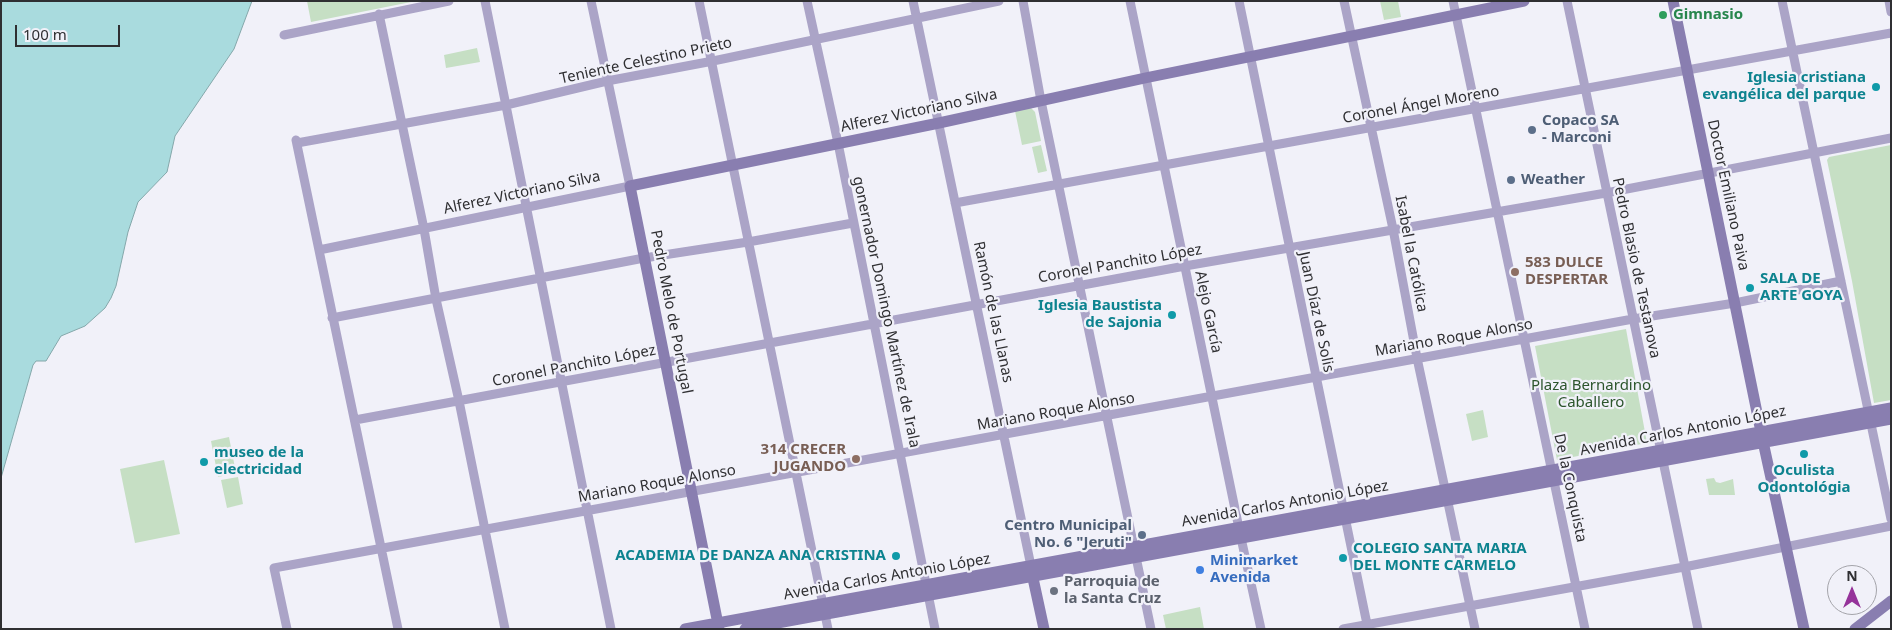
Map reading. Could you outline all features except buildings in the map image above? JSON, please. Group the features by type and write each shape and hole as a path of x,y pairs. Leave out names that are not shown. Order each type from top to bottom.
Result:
{"street":[{"path":"285,34 449,1"},
{"path":"485,1 611,629"},
{"name":"Pedro Melo de Portugal","path":"590,1 630,186 718,626"},
{"path":"699,1 828,629"},
{"name":"gonernador Domingo Martínez de Irala","path":"807,1 838,143 935,629"},
{"name":"Ramón de las Llanas","path":"913,1 1044,629"},
{"name":"Teniente Celestino Prieto","path":"319,250 297,141 506,105 607,81 999,1"},
{"path":"1023,1 1041,101 1152,629"},
{"name":"Alejo García","path":"1130,1 1240,533 1262,629"},
{"name":"Juan Díaz de Solis","path":"1239,1 1368,627"},
{"name":"Isabel la Católica","path":"1344,1 1475,629"},
{"name":"De la Conquista","path":"1453,1 1585,629"},
{"name":"Alferez Victoriano Silva","path":"319,250 1524,1"},
{"name":"Pedro Blasio de Testanova","path":"1567,1 1698,629"},
{"name":"Doctor Emiliano Paiva","path":"1672,1 1804,629"},
{"path":"1782,1 1891,519"},
{"path":"1889,1 1891,12"},
{"path":"379,14 505,629"},
{"name":"Coronel Ángel Moreno","path":"955,203 1891,33"},
{"name":"Coronel Panchito López","path":"355,420 1184,266 1606,193 1891,138"},
{"path":"332,318 644,258 854,223"},
{"path":"319,250 398,629"},
{"name":"Mariano Roque Alonso","path":"288,629 274,568 1004,436 1417,358 1633,319 1734,303 1841,281"},
{"name":"Avenida Carlos Antonio López","path":"1870,418 1891,408"},
{"name":"Avenida Carlos Antonio López","path":"685,629 718,626 824,609 1447,496 1762,436 1870,418 1891,419"},
{"path":"1343,629 1368,627 1891,526"},
{"path":"1855,629 1891,601"},
{"name":"Avenida Carlos Antonio López","path":"745,629 824,609"}],"green space":[{"path":"307,1 416,1 311,22"},
{"path":"1380,1 1398,1 1401,17 1384,20"},
{"path":"477,48 480,62 446,68 444,55"},
{"path":"1031,108 1035,112 1041,141 1022,145 1015,111"},
{"path":"1041,145 1047,171 1038,173 1032,147"},
{"path":"1891,145 1891,400 1874,403 1852,281 1827,160 1829,157"},
{"name":"Plaza Bernardino Caballero","path":"1626,329 1647,443 1557,460 1535,346"},
{"path":"1483,410 1488,437 1472,441 1466,414"},
{"path":"229,437 236,473 218,477 211,441"},
{"path":"164,460 180,534 135,543 120,469"},
{"path":"238,477 243,504 227,508 221,480"},
{"path":"1714,478 1716,482 1720,483 1733,479 1735,495 1709,495 1706,479"},
{"path":"1200,607 1204,629 1166,629 1163,615"}],"water":[{"path":"1,1 252,1 234,49 175,136 167,172 138,202 128,232 116,286 105,308 85,326 61,336 46,361 36,361 33,365 1,478"}],"place":[{"name":"Gimnasio","path":"1663,15"},
{"name":"Iglesia cristiana evangélica del parque","path":"1876,87"},
{"name":"Copaco SA - Marconi","path":"1532,130"},
{"name":"Weather","path":"1511,180"},
{"name":"583 DULCE DESPERTAR","path":"1515,272"},
{"name":"SALA DE ARTE GOYA","path":"1750,288"},
{"name":"Iglesia Baustista de Sajonia","path":"1172,315"},
{"name":"Oculista Odontológia","path":"1804,454"},
{"name":"314 CRECER JUGANDO","path":"856,459"},
{"name":"museo de la electricidad","path":"204,462"},
{"name":"Centro Municipal No. 6 \"Jeruti\"","path":"1142,535"},
{"name":"ACADEMIA DE DANZA ANA CRISTINA","path":"896,556"},
{"name":"COLEGIO SANTA MARIA DEL MONTE CARMELO","path":"1343,558"},
{"name":"Minimarket Avenida","path":"1200,570"},
{"name":"Parroquia de la Santa Cruz","path":"1054,591"}]}
